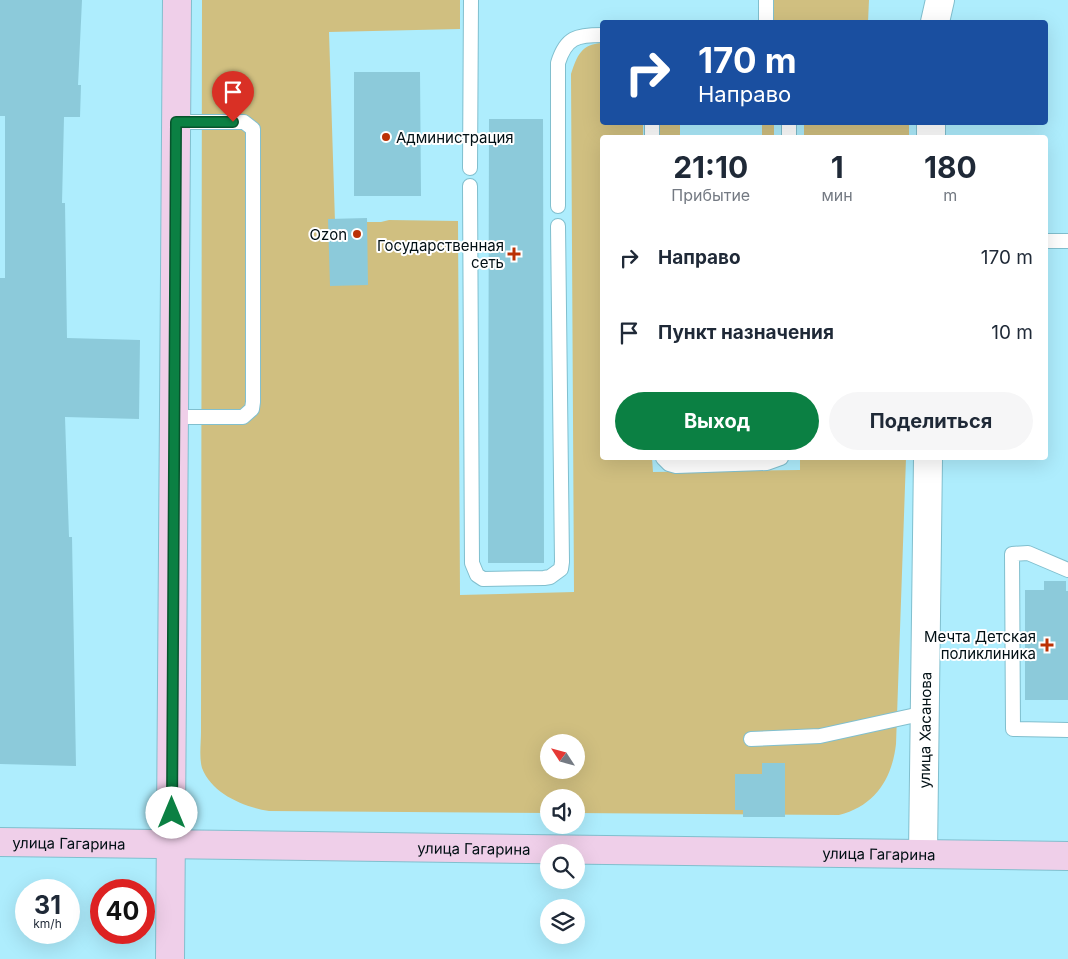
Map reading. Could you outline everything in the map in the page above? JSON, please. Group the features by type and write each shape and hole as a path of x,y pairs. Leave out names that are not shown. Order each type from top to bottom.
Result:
{"street":[{"path":"170,959 177,0"},
{"path":"935,20 940,0"},
{"name":"улица Хасанова","path":"924,854 928,460"},
{"name":"улица Гагарина","path":"0,842 1068,856"}],"lane":[{"path":"470,168 471,0"},
{"path":"766,0 766,20"},
{"path":"558,206 558,63 562,50 568,42 582,35 600,35"},
{"path":"175,417 243,417 252,409 253,402 253,129 244,122 176,122"},
{"path":"470,186 472,563 477,575 483,579 550,577 560,569 562,562 558,226"},
{"path":"1048,241 1068,241"},
{"path":"665,460 669,464 676,466 767,464 776,460"},
{"path":"1068,570 1028,553 1012,554 1013,729 1068,730"},
{"path":"750,738 820,736 925,713"}],"shaded area":[{"path":"202,0 460,0 460,29 329,32 335,222 381,222 389,220 458,221 460,595 574,592 571,74 581,52 589,46 600,43 600,125 643,125 643,135 600,135 600,460 652,460 653,472 800,470 800,460 906,460 896,744 894,757 886,779 880,789 863,805 839,815 585,813 585,789 540,789 540,813 269,811 249,806 221,792 207,777 201,764"},
{"path":"773,0 869,0 868,20 773,20"},
{"path":"657,125 680,125 680,135 657,135"},
{"path":"762,125 774,125 774,135 762,135"},
{"path":"804,125 909,125 909,135 804,135"}],"building":[{"path":"0,0 82,0 78,85 81,85 80,117 64,117 62,203 65,203 67,338 140,340 139,419 65,417 69,537 72,537 76,766 0,764 0,278 5,278 5,116 0,116"},
{"path":"354,72 420,72 421,196 354,196"},
{"path":"489,119 543,119 544,563 488,563"},
{"path":"367,218 368,285 330,286 328,219"},
{"name":"Мечта Детская поликлиника","path":"1044,581 1066,581 1066,591 1068,591 1068,700 1025,700 1025,590 1044,590"},
{"path":"762,763 785,763 785,817 743,817 743,810 735,810 735,774 762,774"}],"place":[{"name":"Администрация","path":"386,137"},
{"name":"Ozon","path":"357,234"},
{"name":"Государственная сеть","path":"514,254"},
{"name":"Мечта Детская поликлиника","path":"1047,645"}],"route":[{"path":"172,813 176,122 233,122"}]}
